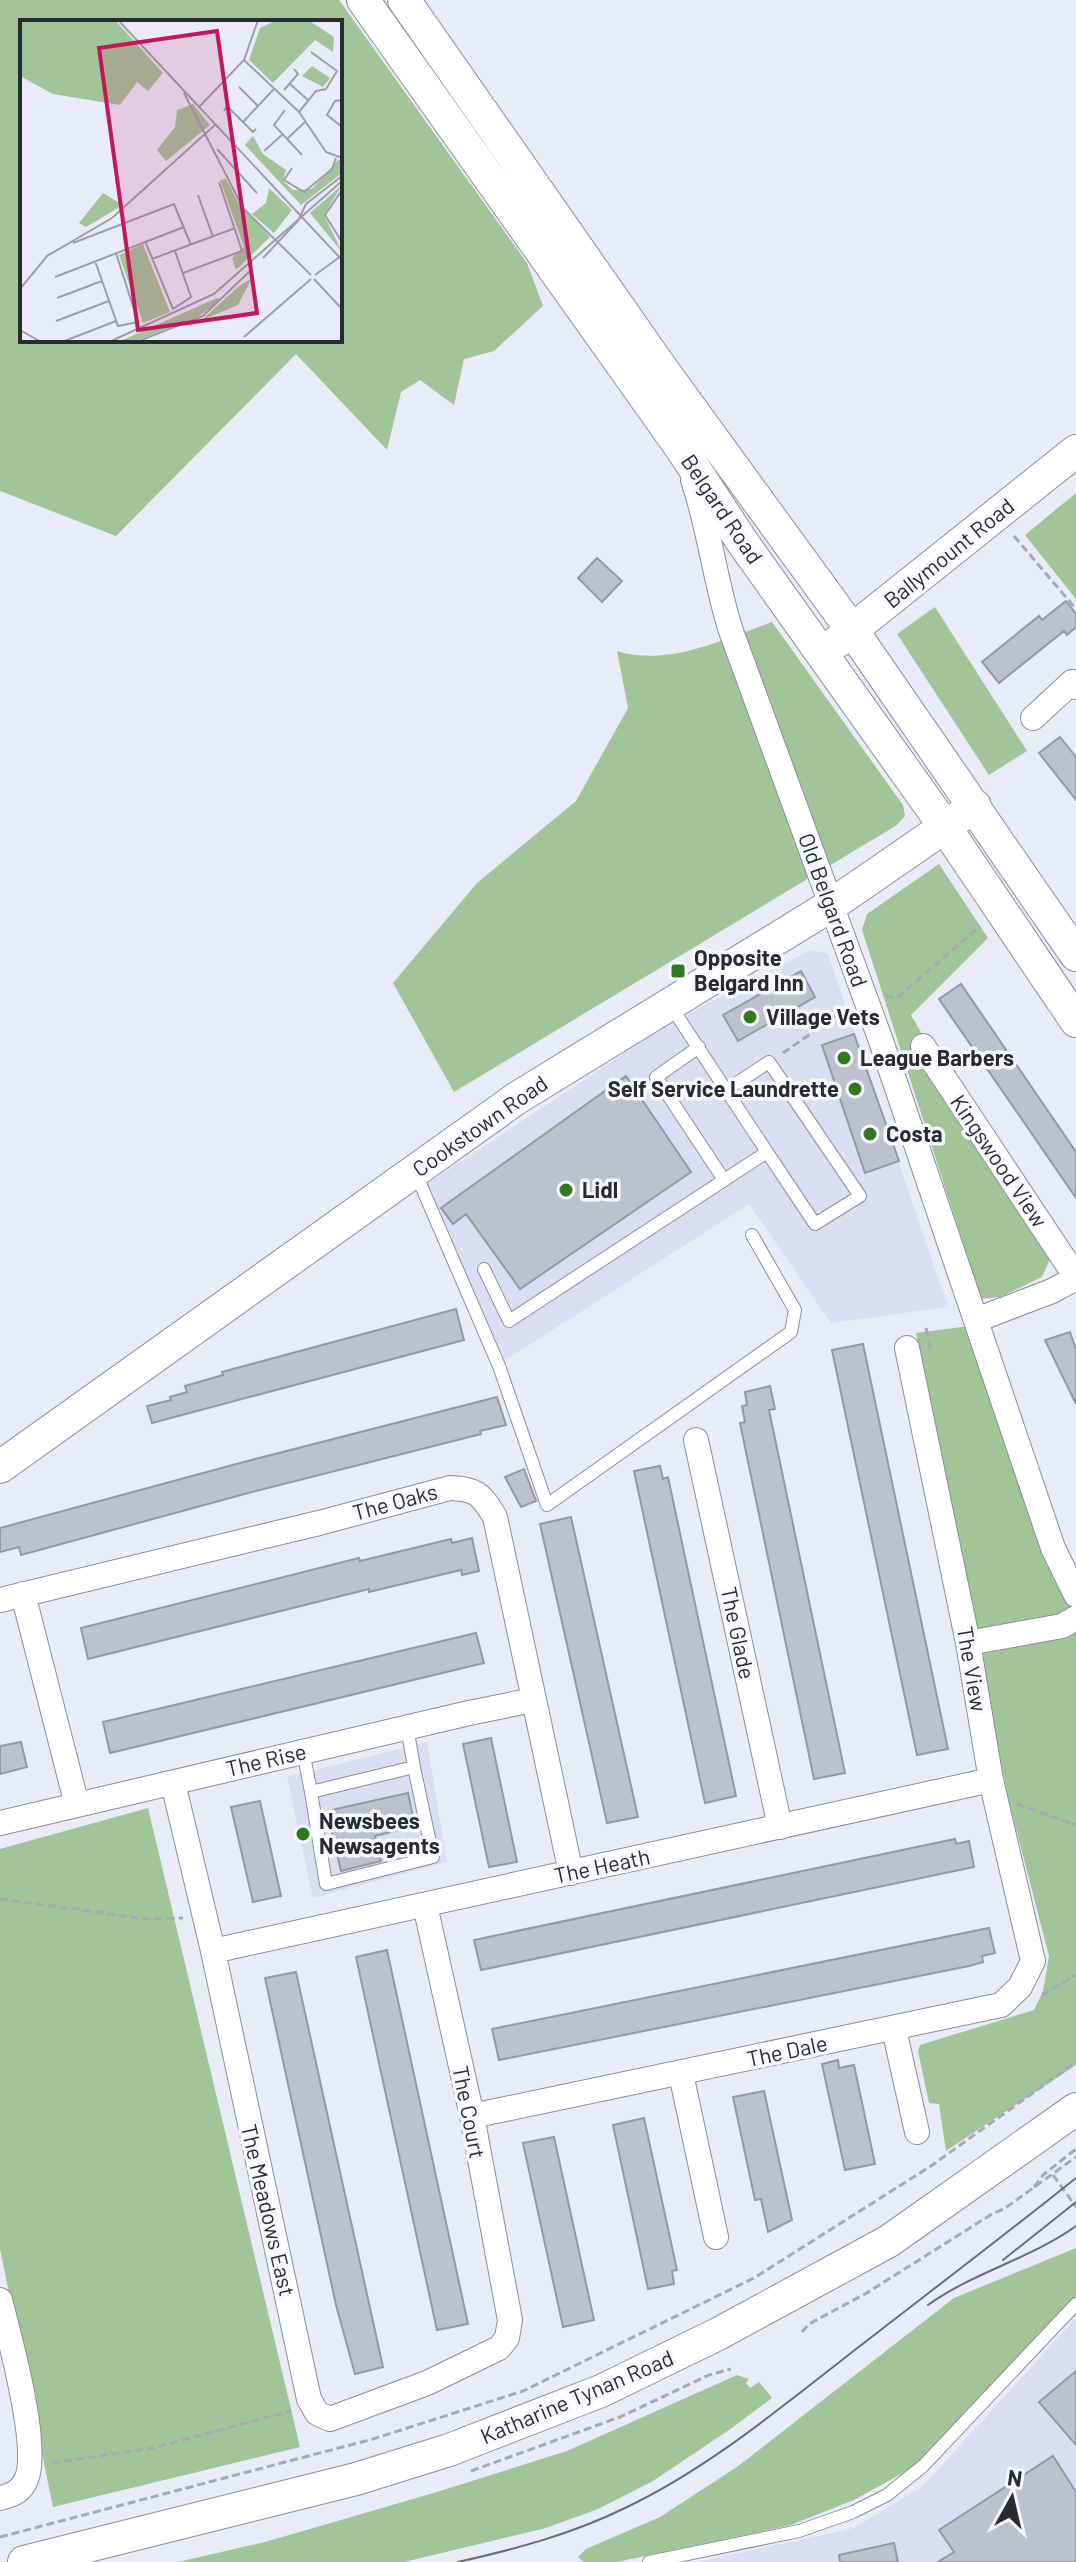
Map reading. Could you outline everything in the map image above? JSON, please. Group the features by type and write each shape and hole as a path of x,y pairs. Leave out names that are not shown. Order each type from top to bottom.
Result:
{"main road":[{"name":"Belgard Road","path":"363,0 681,448 741,540 945,827 1076,1021"},
{"name":"Belgard Road","path":"404,0 662,369 852,630 1076,955"},
{"name":"Ballymount Road","path":"822,654 1076,451"},
{"name":"Cookstown Road","path":"0,1467 517,1098 830,906 975,806"},
{"name":"Katharine Tynan Road","path":"24,2562 356,2479 449,2450 601,2391 718,2334 889,2241 1076,2109"}],"street":[{"name":"Old Belgard Road","path":"681,448 705,516 722,603 731,631 881,1041 1053,1548 1070,1566 1076,1595"},
{"path":"1033,718 1072,682 1076,687"},
{"name":"Kingswood View","path":"923,1046 1076,1278 1052,1291 976,1320"},
{"name":"The View","path":"916,1355 991,1780 1033,1961 1029,1991"},
{"name":"The Glade","path":"696,1440 780,1827"},
{"name":"The Oaks","path":"77,1805 12,1597 450,1488 471,1489 485,1499 495,1517 571,1873"},
{"path":"968,1643 1062,1626 1076,1618"},
{"name":"The Rise","path":"0,1823 533,1700"},
{"name":"The Heath","path":"213,1951 991,1780"},
{"name":"The Meadows East","path":"173,1783 213,1951 309,2399 317,2413 330,2419 427,2383 499,2348 507,2338 510,2320"},
{"name":"The Court","path":"425,1905 472,2116 510,2320"},
{"name":"The Dale","path":"472,2116 1001,2005 1029,1991"},
{"path":"894,2029 917,2132"},
{"path":"681,2074 716,2237"},
{"path":"0,2300 20,2382 29,2440 29,2466 27,2480 17,2493 0,2498"}],"lane":[{"path":"668,1003 815,1224 860,1196 769,1062 726,1090"},
{"path":"699,1047 656,1077 724,1180"},
{"path":"484,1269 509,1321 767,1152"},
{"path":"414,1171 499,1366 547,1505 791,1332 795,1310 752,1235"},
{"path":"303,1751 326,1884 433,1857 407,1727"},
{"path":"311,1792 414,1767"},
{"path":"649,2562 799,2531 853,2512 887,2495 923,2466 1076,2304"}],"path":[{"path":"1014,536 1076,609"},
{"path":"882,995 897,998 988,920"},
{"path":"769,1062 852,1004"},
{"path":"916,1355 933,1350 926,1328"},
{"path":"1010,1801 1076,1825"},
{"path":"0,1899 146,1919 189,1917"},
{"path":"1029,1991 1051,1992 1076,1975"},
{"path":"0,2537 373,2439 523,2391 754,2278 931,2166 1076,2062"},
{"path":"1031,2190 1044,2174 1076,2149"},
{"path":"802,2332 809,2324 865,2294 1031,2190 1076,2157"},
{"path":"1053,2175 1076,2207"},
{"path":"50,2463 153,2448 298,2409"}],"shaded area":[{"path":"810,950 828,954 948,1307 831,1323 749,1204 504,1361 427,1184 667,1025"},
{"path":"427,1742 447,1862 313,1898 287,1777"},
{"path":"1076,2318 1076,2562 698,2562 854,2528 923,2486"}],"green space":[{"path":"0,0 339,0 527,263 543,306 494,351 464,359 454,405 420,380 401,392 387,450 296,354 116,536 0,491"},
{"path":"1076,493 1076,599 1025,535"},
{"path":"935,607 1027,751 989,775 897,634"},
{"path":"772,622 903,805 905,816 897,825 454,1092 393,983 477,883 576,801 628,708 617,651 656,656 676,653 715,643"},
{"path":"939,864 988,938 911,1015 1051,1257 1042,1277 1000,1297 981,1299 862,930 867,914"},
{"path":"969,1326 1076,1607 1076,2065 946,2151 939,2104 929,2103 918,2051 920,2045 1034,2010 1043,1991 1049,1956 1008,1798 916,1333"},
{"path":"148,1808 300,2447 53,2507 0,2249 0,1849"},
{"path":"1076,2248 1076,2299 921,2463 854,2500 791,2525 617,2562 584,2562 578,2557 586,2549 660,2517 737,2467 954,2298"},
{"path":"737,2375 749,2379 746,2383 750,2388 759,2382 772,2398 653,2481 598,2509 546,2528 404,2562 178,2562 265,2542 567,2451"}],"building":[{"path":"597,558 622,581 602,602 578,578"},
{"path":"1066,601 1076,614 1076,627 1067,635 1064,631 999,683 982,662 1039,616 1042,620"},
{"path":"1060,737 1076,757 1076,800 1039,753"},
{"path":"801,971 815,997 738,1041 723,1015"},
{"path":"961,984 1076,1152 1076,1198 939,999"},
{"path":"854,1034 899,1161 865,1173 822,1045"},
{"name":"Lidl","path":"626,1076 691,1172 520,1289 466,1214 453,1224 441,1208"},
{"path":"456,1309 464,1340 152,1423 147,1406 171,1400 170,1397 187,1392 185,1386 223,1375 222,1372"},
{"path":"1070,1332 1076,1349 1076,1404 1045,1340"},
{"path":"863,1344 948,1749 917,1755 832,1350"},
{"path":"770,1386 775,1409 769,1410 845,1773 814,1779 740,1423 745,1422 742,1406 747,1405 745,1392"},
{"path":"497,1397 506,1425 480,1431 481,1434 21,1555 19,1547 0,1552 0,1528"},
{"path":"660,1466 663,1479 668,1477 736,1796 705,1803 634,1471"},
{"path":"524,1469 536,1501 521,1507 505,1477"},
{"path":"571,1517 638,1817 607,1823 540,1524"},
{"path":"472,1538 479,1571 462,1575 461,1570 369,1592 369,1589 88,1659 81,1628 359,1558 360,1561 451,1539 452,1543"},
{"path":"476,1633 484,1663 110,1753 103,1722"},
{"path":"491,1738 517,1862 489,1867 463,1744"},
{"path":"21,1742 27,1767 0,1774 0,1746"},
{"path":"408,1793 415,1826 375,1836 381,1861 341,1871 327,1811"},
{"path":"260,1801 281,1896 253,1902 231,1807"},
{"path":"955,1839 956,1844 969,1841 974,1867 481,1970 474,1940"},
{"path":"989,1928 995,1953 982,1956 983,1962 969,1966 499,2060 492,2029"},
{"path":"387,1950 468,2324 437,2330 356,1957"},
{"path":"296,1972 383,2367 355,2374 336,2305 265,1978"},
{"path":"838,2060 839,2068 854,2065 875,2164 845,2170 822,2064"},
{"path":"764,2091 792,2220 768,2232 761,2199 755,2200 733,2097"},
{"path":"644,2118 677,2270 672,2271 674,2284 648,2289 613,2125"},
{"path":"554,2137 594,2320 563,2327 523,2143"},
{"path":"1076,2371 1076,2445 1039,2402"},
{"path":"1053,2456 1076,2492 1076,2562 938,2562 954,2552 939,2530"},
{"path":"894,2543 898,2562 840,2562 839,2555"}],"tram line":[{"path":"458,2562 585,2526 657,2492 687,2474 775,2412 1076,2178"},
{"path":"1003,2260 1076,2202"},
{"path":"928,2305 964,2283 1040,2248 1076,2226"}],"place":[{"name":"Opposite Belgard Inn","path":"678,971"},
{"name":"Village Vets","path":"750,1017"},
{"name":"League Barbers","path":"844,1058"},
{"name":"Self Service Laundrette","path":"855,1089"},
{"name":"Costa","path":"870,1134"},
{"name":"Lidl","path":"566,1190"},
{"name":"Newsbees Newsagents","path":"303,1834"}]}
